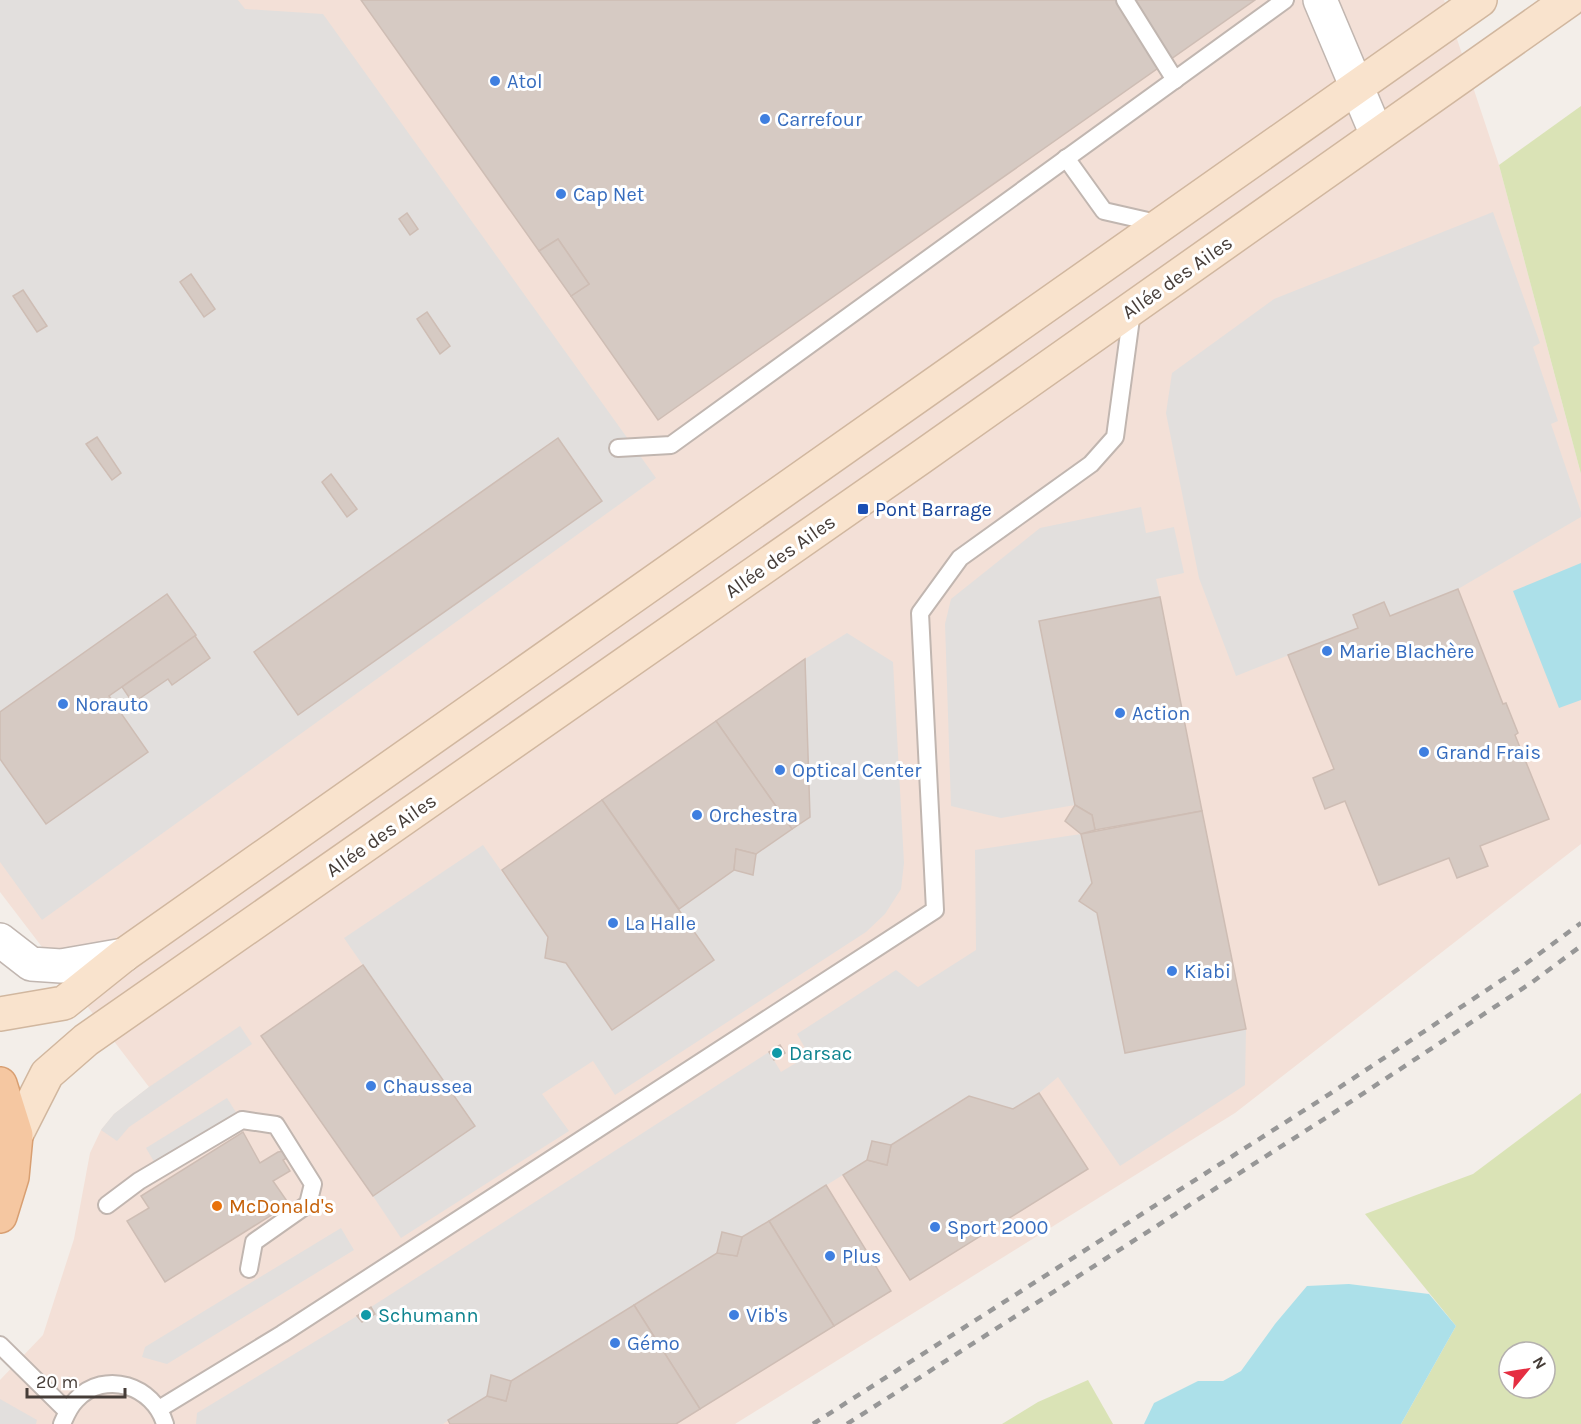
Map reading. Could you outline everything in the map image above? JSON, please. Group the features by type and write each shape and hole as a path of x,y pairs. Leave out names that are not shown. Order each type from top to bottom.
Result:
{"main road":[{"name":"Allée des Ailes","path":"16,1135 47,1074 86,1040 1132,309 1569,0"},
{"path":"0,1014 64,1003 124,955 1357,87 1465,5"},
{"path":"0,1084 16,1135 12,1177 0,1216"}],"street":[{"path":"1320,0 1377,135"},
{"path":"0,940 31,964 61,966 124,955"}],"lane":[{"path":"1125,0 1175,80"},
{"path":"618,448 671,445 1285,0"},
{"path":"1066,159 1104,211 1162,225"},
{"path":"0,1345 65,1418 75,1400 86,1391 112,1384 126,1385 139,1390 150,1398 162,1417 282,1334 935,910 920,613 960,558 1091,464 1115,437 1132,309"},
{"path":"107,1205 139,1182 242,1120 276,1125 313,1184 308,1204 254,1242 249,1269"}],"shaded area":[{"path":"0,0 1444,0 1499,165 1581,474 1581,844 1235,1113 735,1424 0,1424 0,1380 43,1335 74,1239 90,1153 101,1130 114,1114 149,1087 0,892"},
{"path":"0,0 238,0 245,9 323,14 656,478 42,920 0,862"},
{"path":"1493,212 1540,343 1533,347 1558,421 1551,424 1581,517 1458,589 1390,616 1384,602 1353,615 1358,628 1236,676 1199,578 1166,413 1172,373 1274,299"},
{"path":"1141,507 1146,533 1174,527 1184,573 1156,579 1160,597 1039,621 1075,805 1001,818 951,806 945,624 951,599 1040,528"},
{"path":"847,633 893,662 904,863 901,889 885,914 866,932 615,1095 593,1061 542,1094 569,1131 401,1238 373,1196 474,1126 344,938 483,845 548,937 545,958 566,963 613,1029 714,960 679,909 734,870 753,874 756,854 810,817 805,659"},
{"path":"1081,834 1092,883 1079,901 1097,913 1125,1053 1246,1029 1245,1085 1120,1166 1058,1077 1039,1093 1013,1109 969,1096 891,1145 872,1141 867,1160 742,1237 722,1232 717,1253 511,1381 491,1376 487,1396 443,1424 196,1424 197,1413 357,1316 362,1322 375,1314 371,1307 769,1052 781,1072 809,1055 797,1034 896,970 918,987 976,950 975,850"},
{"path":"240,1026 252,1044 129,1127 117,1141 101,1130 114,1114 149,1087"},
{"path":"227,1098 237,1114 156,1165 146,1148"},
{"path":"341,1228 354,1250 167,1364 142,1357 145,1347"},
{"path":"0,1399 37,1420 36,1424 0,1424"}],"green space":[{"path":"1581,106 1581,474 1499,165"},
{"path":"1581,1093 1581,1424 1401,1424 1456,1326 1365,1214 1473,1174"},
{"path":"1088,1380 1113,1424 1002,1424 1038,1402"}],"water":[{"path":"1581,563 1581,700 1559,708 1513,591"},
{"path":"1349,1284 1429,1294 1456,1326 1401,1424 1144,1424 1154,1403 1198,1381 1223,1381 1241,1371 1275,1324 1307,1286"}],"building":[{"name":"Carrefour","path":"361,0 1255,0 658,420 571,296 589,284 558,239 539,251"},
{"path":"407,213 418,229 410,235 399,219"},
{"path":"558,239 589,284 571,296 539,251"},
{"path":"191,274 215,309 204,317 180,282"},
{"path":"23,290 47,326 37,332 13,296"},
{"path":"427,312 450,346 440,354 417,319"},
{"path":"97,437 121,473 112,480 86,444"},
{"path":"558,438 602,501 298,715 254,652"},
{"path":"331,474 357,509 347,517 322,482"},
{"name":"Grand Frais","path":"1458,589 1503,704 1506,703 1518,733 1515,735 1549,819 1480,846 1488,866 1457,878 1449,858 1379,885 1345,801 1325,809 1313,778 1334,769 1288,655 1358,628 1353,615 1384,602 1390,616"},
{"name":"Norauto","path":"167,594 196,635 109,696 148,752 46,824 0,759 0,712"},
{"name":"Action","path":"1160,597 1202,811 1095,830 1092,815 1075,805 1039,621"},
{"path":"195,636 210,658 172,685 168,679 133,703 122,687"},
{"name":"Optical Center","path":"805,659 810,817 792,829 716,721"},
{"name":"Orchestra","path":"716,721 792,829 756,854 736,849 734,870 679,909 602,800"},
{"name":"La Halle","path":"602,800 714,960 612,1030 566,963 545,958 548,937 502,870"},
{"path":"1075,805 1092,815 1095,830 1081,834 1065,821"},
{"name":"Kiabi","path":"1202,811 1246,1029 1125,1053 1097,913 1079,901 1092,883 1081,834"},
{"path":"736,849 756,854 753,875 734,870"},
{"name":"Chaussea","path":"363,965 475,1126 373,1196 261,1036"},
{"name":"Darsac","path":"780,1045 785,1053 774,1060 769,1052"},
{"name":"Sport 2000","path":"1039,1093 1088,1169 910,1280 843,1175 867,1160 887,1165 891,1145 969,1096 1013,1109"},
{"name":"McDonald's","path":"243,1132 260,1163 284,1151 287,1158 283,1160 290,1171 273,1181 289,1204 165,1282 127,1221 149,1208 141,1196"},
{"path":"872,1141 891,1145 887,1165 867,1160"},
{"name":"Plus","path":"826,1185 891,1291 834,1326 769,1221"},
{"name":"Vib's","path":"769,1221 834,1326 700,1409 634,1305 717,1253 737,1256 742,1237"},
{"path":"722,1232 742,1237 737,1256 717,1253"},
{"name":"Gémo","path":"634,1305 700,1409 676,1424 450,1424 448,1420 487,1396 506,1401 511,1381"},
{"name":"Schumann","path":"371,1307 375,1314 362,1322 357,1316"},
{"path":"491,1375 511,1381 506,1401 487,1396"}],"railway":[{"path":"813,1424 1325,1097 1520,968 1581,923"},
{"path":"847,1424 1335,1112 1531,983 1581,946"}],"place":[{"name":"Atol","path":"495,81"},
{"name":"Carrefour","path":"765,119"},
{"name":"Cap Net","path":"561,194"},
{"name":"Pont Barrage","path":"863,509"},
{"name":"Marie Blachère","path":"1327,651"},
{"name":"Norauto","path":"63,704"},
{"name":"Action","path":"1120,713"},
{"name":"Grand Frais","path":"1424,752"},
{"name":"Optical Center","path":"780,770"},
{"name":"Orchestra","path":"697,815"},
{"name":"La Halle","path":"613,923"},
{"name":"Kiabi","path":"1172,971"},
{"name":"Darsac","path":"777,1053"},
{"name":"Chaussea","path":"371,1086"},
{"name":"McDonald's","path":"217,1206"},
{"name":"Sport 2000","path":"935,1227"},
{"name":"Plus","path":"830,1256"},
{"name":"Schumann","path":"366,1315"},
{"name":"Vib's","path":"734,1315"},
{"name":"Gémo","path":"615,1343"}]}
